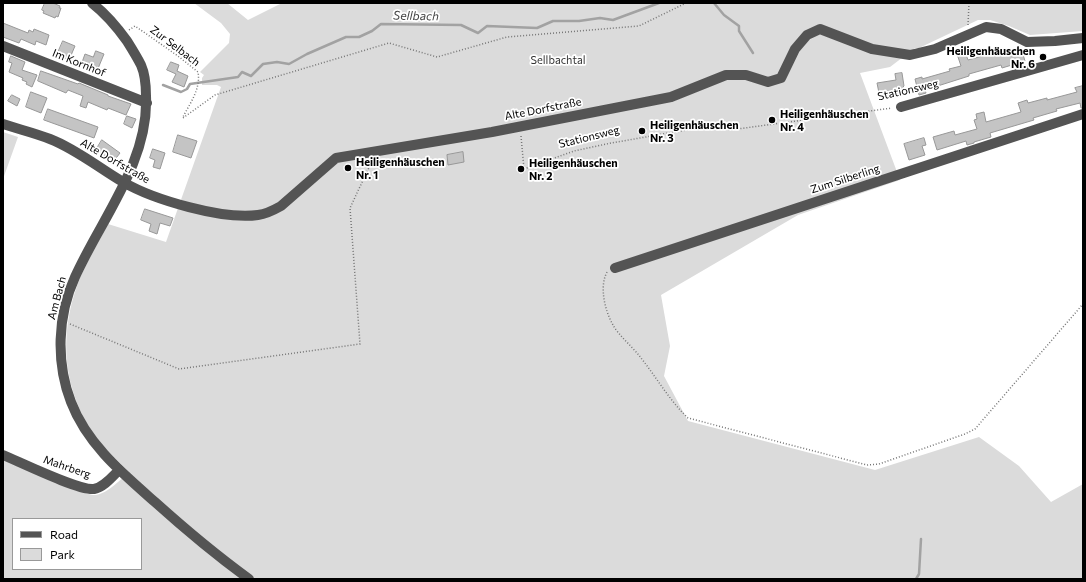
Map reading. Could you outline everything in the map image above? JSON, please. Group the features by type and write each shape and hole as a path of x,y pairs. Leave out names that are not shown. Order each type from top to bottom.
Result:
{"street":[{"name":"Am Bach","path":"92,3 115,23 142,66 146,86 146,119 139,148 124,182 74,278 62,321 61,352 65,383 72,403 84,428 100,451 174,520 248,579"},
{"name":"Alte Dorfstraße","path":"3,124 50,139 77,153 124,182 150,195 177,204 225,214 258,215 273,211 281,206 336,158 520,126 670,97 726,75 746,75 768,82 781,78 795,49 807,35 820,29 872,49 910,55 935,49 986,27 1001,29 1027,42 1083,38"},
{"name":"Im Kornhof","path":"3,46 147,103"},
{"name":"Stationsweg","path":"901,107 1083,55"},
{"name":"Zum Silberling","path":"615,268 1083,114"},
{"name":"Mahrberg","path":"3,455 80,487 94,489 107,483 119,470"}],"path":[{"name":"Zur Selbach","path":"122,34 135,26 198,72 198,88 183,118 215,95 389,43 437,57 507,37 638,26 686,3"},
{"path":"967,34 969,3"},
{"name":"Stationsweg","path":"520,126 524,169 574,150 698,128 730,130 901,107"},
{"path":"62,321 179,369 360,344 350,208 377,152"},
{"path":"615,268 608,272 604,279 606,310 613,326 641,358 675,406 688,418 867,465 879,464 965,434 975,429 1083,304"}],"green space":[{"name":"Sellbachtal","path":"194,3 227,3 248,20 282,3 1083,3 1083,31 1030,35 990,20 978,20 919,48 915,48 890,67 860,73 900,180 798,215 661,295 670,346 664,376 688,421 875,470 979,437 1019,466 1051,502 1083,484 1083,579 3,579 3,459 66,486 96,495 105,492 129,472 104,448 97,439 77,402 67,364 66,344 72,303 81,276 108,224 166,242 221,87 217,85 202,85 202,78 204,75 200,72 229,43 230,34 221,23"},
{"path":"3,132 18,137 3,179"}],"building":[{"path":"45,3 53,3 60,6 59,8 61,8 58,17 56,16 55,18 43,13 44,11 42,10"},
{"path":"3,23 28,33 29,30 33,32 34,29 49,35 46,45 36,41 35,45 21,39 19,43 3,37"},
{"path":"63,41 75,46 69,60 57,55"},
{"path":"964,49 968,60 993,53 994,56 1013,51 1013,53 1022,51 1025,61 1002,68 1001,65 969,74 969,76 925,90 926,93 919,95 915,79 922,77 922,79 950,71 949,69 961,66 956,51"},
{"path":"96,51 104,54 97,71 81,65 85,54 93,57"},
{"path":"11,56 25,62 22,70 37,75 32,87 26,84 27,82 22,80 23,78 9,72 12,63 9,62"},
{"path":"171,62 179,65 177,71 188,76 184,87 172,82 176,74 167,70"},
{"path":"41,71 78,84 79,83 131,104 126,115 108,108 107,110 88,102 86,108 80,106 83,96 68,90 66,93 38,81"},
{"path":"902,73 904,94 880,98 877,83 896,80 895,74"},
{"path":"1083,86 1083,108 1081,108 1080,103 1056,109 1057,111 1033,118 1034,120 990,133 991,137 974,143 967,145 966,141 937,150 933,137 954,131 955,135 977,129 974,120 977,119 976,114 984,112 986,122 1021,112 1018,103 1027,100 1028,103 1047,98 1047,100 1077,92 1075,88"},
{"path":"31,92 47,98 41,113 26,107"},
{"path":"12,95 20,99 17,106 8,101"},
{"path":"48,109 98,127 94,138 44,120"},
{"path":"127,116 136,119 132,128 124,124"},
{"path":"178,135 197,141 191,158 173,152"},
{"path":"924,138 926,145 922,146 925,155 909,160 904,144"},
{"path":"102,140 120,153 113,162 96,150"},
{"path":"153,149 165,153 160,169 153,167 155,160 150,158"},
{"path":"463,152 464,162 448,165 447,155"},
{"path":"145,209 173,218 170,226 160,223 157,234 149,231 151,224 141,220"}],"waterway":[{"name":"Sellbach","path":"163,85 181,92 187,89 190,84 238,77 242,72 251,76 263,64 277,62 289,64 307,54 346,37 359,37 372,31 381,24 461,25 478,33 487,26 537,28 553,21 579,21 600,18 613,20 659,3"},
{"path":"714,3 724,15 739,26 739,31 753,53"},
{"path":"916,579 919,574 921,539"}],"place":[{"name":"Heiligenhäuschen Nr. 6","path":"1043,57"},
{"name":"Heiligenhäuschen Nr. 4","path":"772,120"},
{"name":"Heiligenhäuschen Nr. 3","path":"642,131"},
{"name":"Heiligenhäuschen Nr. 1","path":"348,168"},
{"name":"Heiligenhäuschen Nr. 2","path":"521,169"}]}
